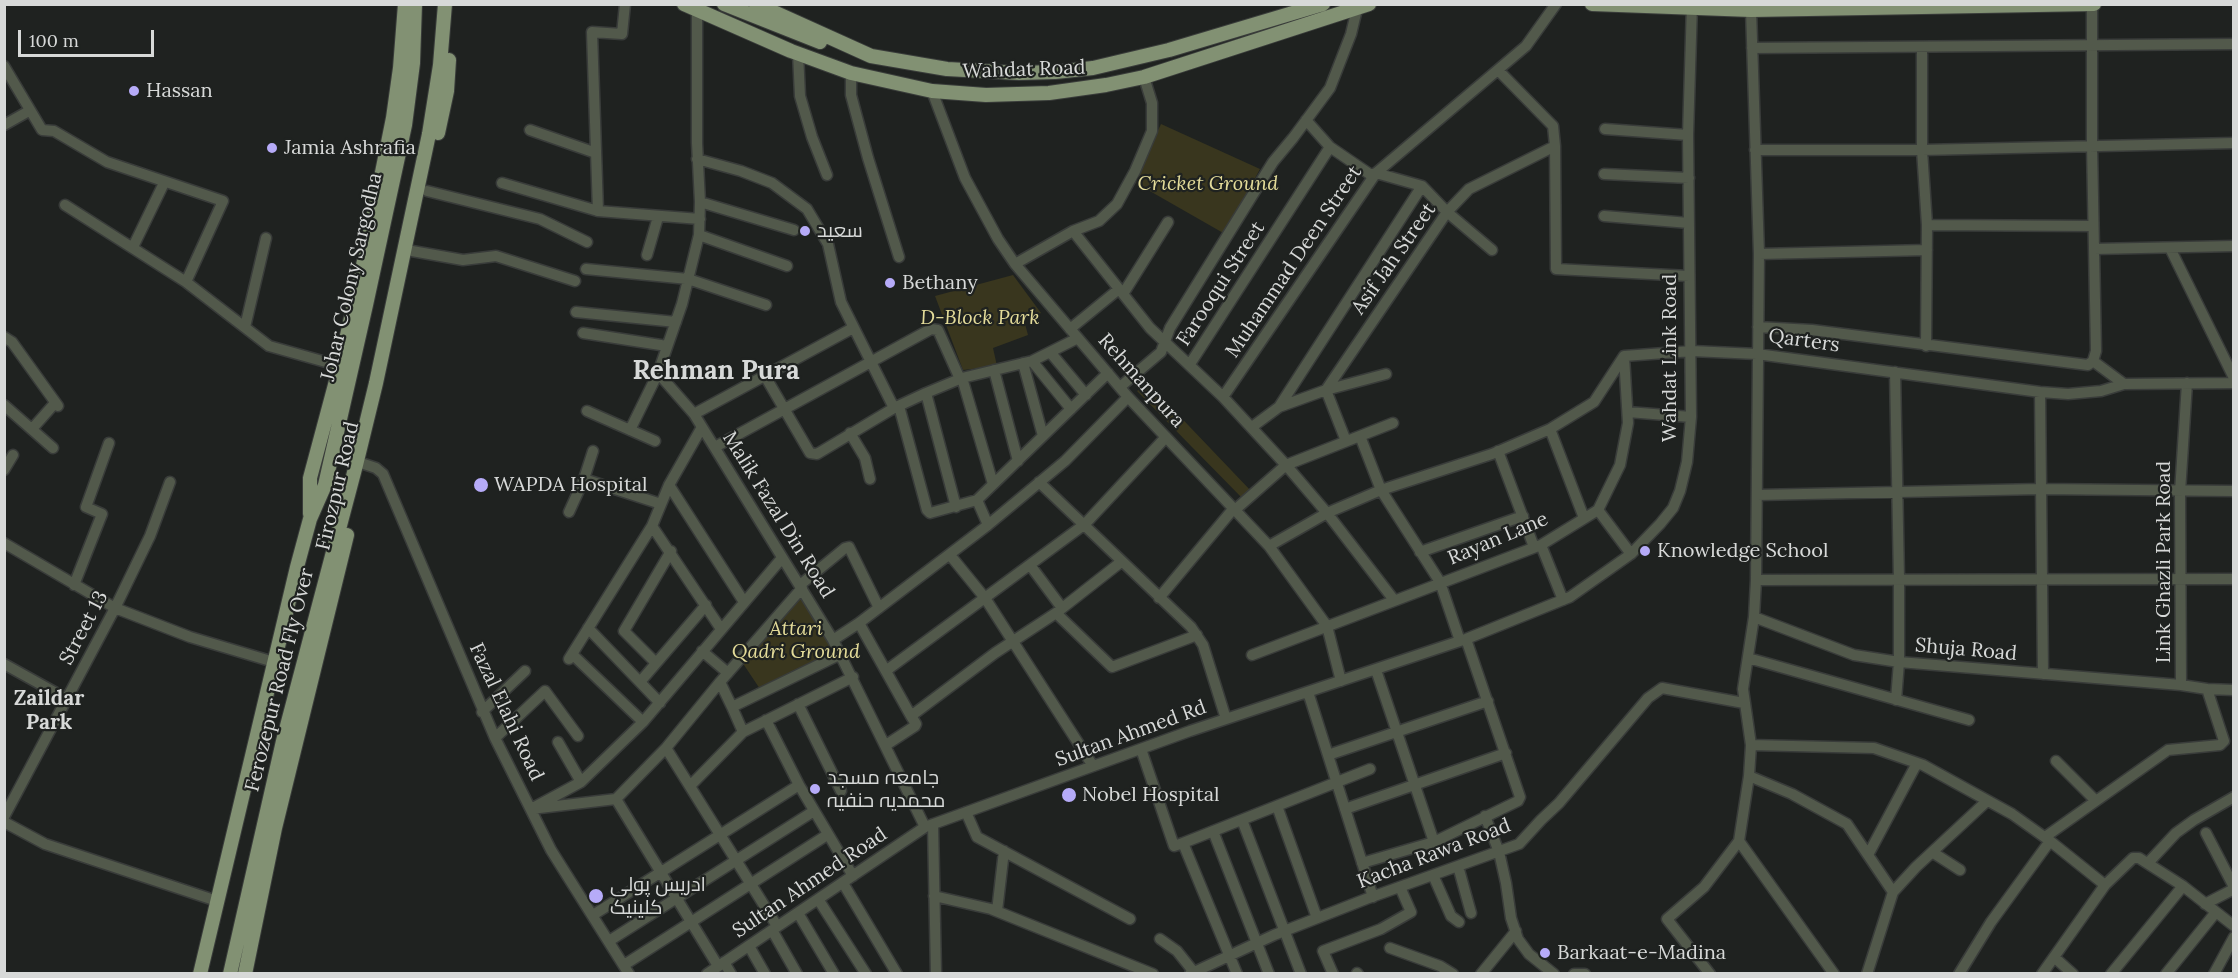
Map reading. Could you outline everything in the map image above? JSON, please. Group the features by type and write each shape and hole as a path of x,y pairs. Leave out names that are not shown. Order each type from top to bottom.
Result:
{"main road":[{"name":"Johar Colony Sargodha","path":"325,485 405,125 413,63 415,4"},
{"name":"Wahdat Road","path":"684,4 851,73 932,91 986,95 1049,93 1106,86 1144,77 1363,7"},
{"path":"724,4 779,27 836,47 871,56"},
{"name":"Wahdat Road","path":"756,4 871,56 947,69 1019,73 1093,68 1169,50 1313,6"},
{"path":"1592,4 1751,10 1860,6 2093,4"},
{"path":"1313,6 1315,22"},
{"name":"Firozpur Road","path":"245,974 277,817 364,464 427,191 447,91 449,7"},
{"name":"Ferozepur Road Fly Over","path":"230,974 286,730 376,383 429,134 449,7"},
{"name":"Firozpur Road","path":"310,519 310,478 340,366 366,252 393,118 406,8"},
{"name":"Firozpur Road","path":"200,974 310,519 325,485"}],"street":[{"path":"598,211 592,32 622,34 625,4"},
{"path":"1294,4 1313,6"},
{"name":"Muhammad Deen Street","path":"1224,397 1376,173 1526,46 1556,4"},
{"path":"1758,327 1812,330 2088,365 2093,361 2096,351 2091,46 2093,4"},
{"path":"1120,387 1161,352 1170,328 1273,162 1330,88 1363,7"},
{"name":"Wahdat Link Road","path":"1341,681 1463,640 1563,600 1631,554 1673,508 1687,462 1691,417 1688,135 1692,7"},
{"path":"630,430 658,373 668,346 699,235 697,10"},
{"name":"Qarters","path":"1751,10 1759,254 1757,354 2040,392 2087,393 2124,384 2187,383"},
{"path":"1752,48 2234,44"},
{"path":"1922,47 1922,150 1927,250 1926,346"},
{"path":"798,53 800,96 826,175"},
{"path":"4,66 42,130 54,130 107,162 164,183 224,201 186,282"},
{"path":"1498,70 1553,126 1556,269 1689,276"},
{"path":"851,73 851,95 899,257"},
{"path":"1015,264 1073,231 1099,221 1117,204 1135,171 1152,131 1152,103 1144,77"},
{"name":"Rehmanpura","path":"932,91 965,178 998,239 1015,264 1128,397 1269,546 1327,626 1341,681"},
{"path":"4,125 29,111"},
{"path":"1306,120 1330,147 1371,176 1376,173 1422,186 1447,212 1492,250"},
{"path":"1605,129 1688,135"},
{"path":"530,130 596,153"},
{"path":"1755,150 1922,150 2234,143"},
{"name":"Asif Jah Street","path":"1326,390 1447,212 1469,189 1555,146"},
{"name":"Farooqui Street","path":"1190,364 1330,147"},
{"path":"697,159 741,171 772,183 807,209 828,244 841,302 870,363 897,407 928,512 956,507 977,500 1108,373"},
{"path":"1604,174 1689,178"},
{"path":"133,247 164,183"},
{"path":"501,183 598,211 700,219"},
{"path":"1279,407 1422,186"},
{"path":"427,191 540,219 587,242"},
{"path":"700,202 794,230"},
{"path":"65,205 186,282 269,346 340,366"},
{"path":"1604,216 1689,223"},
{"path":"647,255 658,217"},
{"path":"765,376 810,453 817,454 850,433 926,393 961,378 1028,362 1050,352 1121,291 1167,222"},
{"path":"1926,225 2093,226"},
{"path":"1073,231 1150,328 1224,397 1286,465 1327,513 1394,600"},
{"path":"699,235 788,266"},
{"path":"245,327 266,238"},
{"path":"2094,249 2234,246"},
{"path":"2170,248 2234,378"},
{"path":"1759,254 1927,250"},
{"path":"412,251 463,260 496,256 575,281"},
{"path":"586,269 688,279 766,305"},
{"path":"576,312 676,322"},
{"path":"694,414 853,328"},
{"path":"715,447 935,328 961,378 993,484"},
{"path":"583,333 668,346"},
{"path":"4,337 12,342 56,404 32,429"},
{"path":"1624,356 1692,351 1757,354 1755,617 1743,689 1750,745 1749,776 1739,841 1704,888 1667,919 1710,974"},
{"path":"1050,352 1086,395"},
{"path":"1624,356 1629,423 1620,465 1598,510 1631,554"},
{"path":"1269,546 1327,513 1381,490 1498,451 1550,429 1594,402 1624,356"},
{"path":"2093,361 2124,384"},
{"path":"1028,362 1071,409"},
{"path":"1028,362 1043,436"},
{"path":"994,370 1018,461"},
{"path":"1895,372 1899,579 1899,662 1896,700"},
{"name":"Malik Fazal Din Road","path":"658,373 694,414 833,639 929,826"},
{"path":"1252,427 1279,407 1326,390 1386,374"},
{"path":"2187,383 2234,383"},
{"name":"Link Ghazli Park Road","path":"2187,383 2180,492 2181,685 2207,689"},
{"path":"1326,390 1346,441"},
{"path":"2040,392 2043,674"},
{"path":"926,393 956,507"},
{"path":"833,639 859,623 988,525 1065,461 1128,397"},
{"path":"6,410 53,448"},
{"path":"587,411 655,441"},
{"path":"1628,412 1691,417"},
{"path":"1159,598 1235,509 1286,465 1393,423"},
{"path":"643,722 571,656 652,526 669,485 702,427"},
{"path":"1550,429 1584,519"},
{"path":"850,433 865,458 870,479"},
{"path":"1360,436 1381,490 1440,582 1488,701 1520,797 1518,801 1434,842 1362,863"},
{"path":"887,670 1084,524 1166,437"},
{"path":"74,585 102,514 86,507 109,443"},
{"path":"569,512 584,479 593,451"},
{"path":"1498,451 1523,516 1563,600"},
{"path":"4,470 11,454"},
{"name":"Fazal Elahi Road","path":"364,464 376,468 383,474 482,712 551,850 627,969"},
{"path":"584,479 661,504"},
{"name":"Street 13","path":"4,817 115,608 150,536 170,482"},
{"path":"1040,482 1197,635 1203,645 1226,719"},
{"path":"669,485 744,602"},
{"path":"1757,495 2040,489 2234,491"},
{"path":"977,500 988,525"},
{"name":"Rayan Lane","path":"1252,655 1538,546 1598,510"},
{"path":"1420,552 1523,516"},
{"path":"652,526 671,551 721,629"},
{"path":"4,543 115,608 190,637 274,662"},
{"path":"531,809 616,799 666,748 801,586 845,548 849,547 879,608"},
{"path":"656,663 624,631 671,551"},
{"path":"950,555 985,598 1093,766"},
{"path":"531,809 581,782 643,722 782,558"},
{"path":"911,716 1059,610 1121,562"},
{"path":"1030,565 1059,610 1112,667 1197,635"},
{"path":"1756,580 2234,579"},
{"path":"640,682 706,605"},
{"name":"Shuja Road","path":"1755,617 1854,655 1899,662 2181,685"},
{"path":"859,623 916,724 886,746"},
{"path":"588,628 660,702"},
{"path":"702,651 728,673"},
{"path":"732,707 841,654"},
{"path":"1748,658 1969,720"},
{"path":"4,664 67,699"},
{"path":"1376,670 1434,842"},
{"path":"482,712 525,671"},
{"path":"690,786 743,732 852,677"},
{"name":"Sultan Ahmed Rd","path":"929,826 1140,749 1341,681"},
{"path":"720,682 743,732"},
{"name":"Kacha Rawa Road","path":"1192,972 1317,918 1519,844 1559,804 1648,698 1662,688 1744,703"},
{"path":"1959,974 2047,839 2168,750 2223,743 2207,689 2234,690"},
{"path":"495,738 545,691 578,736"},
{"path":"1308,692 1372,897"},
{"path":"1328,755 1488,701"},
{"path":"798,704 841,791"},
{"path":"766,720 814,812 853,876"},
{"path":"558,742 581,782"},
{"path":"1750,745 1874,748 1917,763 2012,814 2105,885"},
{"path":"666,748 751,884 797,974"},
{"path":"1140,749 1174,846 1370,769"},
{"path":"1345,809 1506,753"},
{"path":"2056,761 2096,801"},
{"path":"1868,855 1917,763"},
{"path":"1749,776 1792,794 1847,824 1893,892"},
{"path":"593,915 799,785"},
{"path":"2148,863 2176,833 2234,797"},
{"path":"616,799 691,922 721,964 731,974"},
{"path":"1867,974 1893,892 1987,801"},
{"path":"1277,806 1317,918"},
{"path":"609,941 814,812"},
{"path":"966,812 977,837 1130,919"},
{"path":"1485,816 1499,852 1516,932 1529,954 1554,974"},
{"path":"1242,820 1301,974"},
{"path":"4,822 45,844 217,901"},
{"path":"929,826 934,896 935,971 947,974"},
{"name":"Sultan Ahmed Road","path":"707,974 929,826"},
{"path":"1213,831 1269,974"},
{"path":"2205,904 2234,888 2206,833"},
{"path":"627,969 691,922 827,835"},
{"path":"1739,841 1834,974"},
{"path":"1183,843 1237,974"},
{"path":"997,911 1004,851"},
{"path":"1932,852 1960,870"},
{"path":"2042,974 2105,885 2133,858 2137,857 2148,863 2183,886 2234,926"},
{"path":"1458,866 1471,913"},
{"path":"1433,875 1451,916 1459,922"},
{"path":"843,883 897,974"},
{"path":"2111,974 2183,886"},
{"path":"1334,974 1323,951 1381,929 1411,912 1400,887"},
{"path":"934,896 997,911 1153,974"},
{"path":"818,899 866,974"},
{"path":"2166,974 2216,912"},
{"path":"798,913 834,974"},
{"path":"1481,974 1516,932"},
{"path":"2214,974 2234,937"},
{"path":"1160,939 1176,951 1192,972"},
{"path":"749,946 765,974"},
{"path":"1390,948 1440,966 1453,974"},
{"path":"2054,957 2073,974"},
{"path":"1574,974 1585,974"}],"green space":[{"name":"Cricket Ground","path":"1161,124 1260,169 1225,234 1134,182"},
{"name":"D-Block Park","path":"1013,275 1041,313 1024,320 1028,335 993,348 997,366 963,370 935,296"},
{"path":"1148,383 1252,492 1243,499 1137,391"},
{"name":"Attari Qadri Ground","path":"802,588 841,654 762,692 740,659"}],"place":[{"name":"Hassan","path":"134,91"},
{"name":"Jamia Ashrafia","path":"272,148"},
{"name":"سعید","path":"805,231"},
{"name":"Bethany","path":"890,283"},
{"name":"WAPDA Hospital","path":"481,485"},
{"name":"Knowledge School","path":"1645,551"},
{"name":"جامعہ مسجد محمدیہ حنفیہ","path":"815,789"},
{"name":"Nobel Hospital","path":"1069,795"},
{"name":"ادریس پولی کلینیک","path":"596,896"},
{"name":"Barkaat-e-Madina","path":"1545,953"}],"district":[{"name":"Rehman Pura","path":"716,372"},
{"name":"Zaildar Park","path":"49,711"}]}
